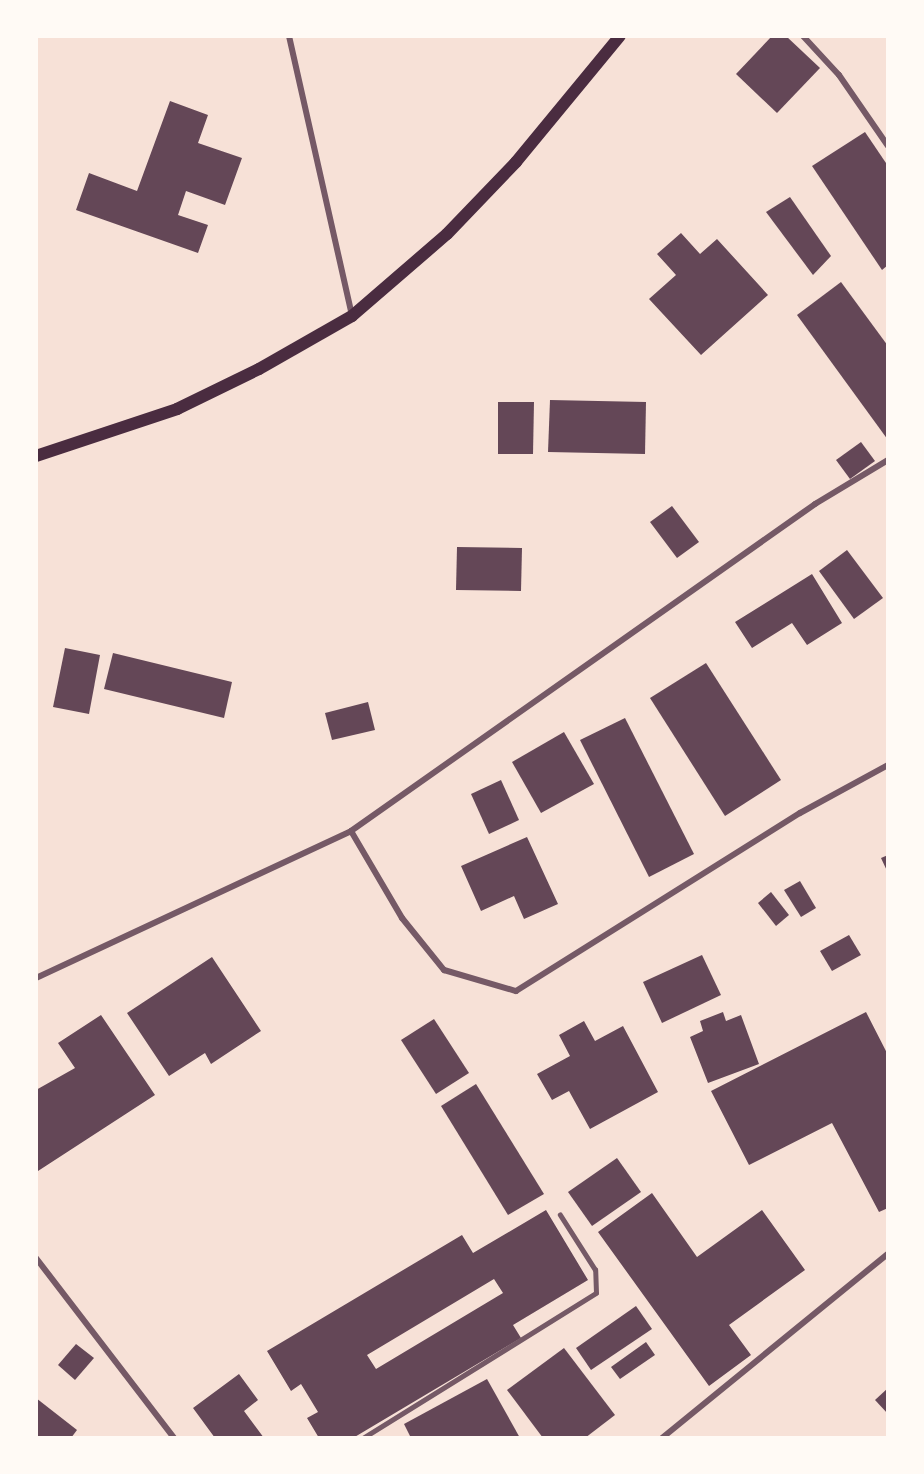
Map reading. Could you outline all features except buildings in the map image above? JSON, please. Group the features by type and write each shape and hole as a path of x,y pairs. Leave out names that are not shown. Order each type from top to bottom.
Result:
{"main road":[{"path":"36,456 177,409 259,369 352,316 447,234 516,162 620,36"}],"street":[{"path":"289,36 352,316"},
{"path":"803,36 839,75 888,146"},
{"path":"36,978 351,831 815,504 888,460"},
{"path":"351,831 402,918 444,970 516,991 800,813 888,765"},
{"path":"662,1438 888,1254"},
{"path":"36,1258 174,1438"}],"lane":[{"path":"363,1438 597,1293 595,1270 560,1215"}]}
